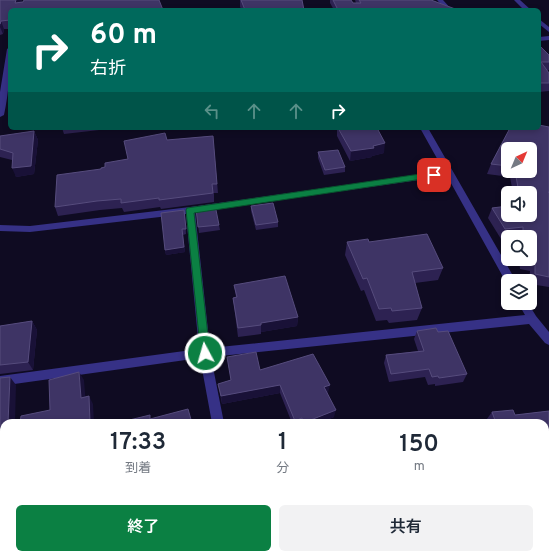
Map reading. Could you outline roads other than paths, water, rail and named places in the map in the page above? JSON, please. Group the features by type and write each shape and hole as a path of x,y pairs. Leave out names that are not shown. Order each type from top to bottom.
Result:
{"street":[{"path":"440,0 446,8"},
{"path":"517,0 526,8"},
{"path":"0,115 5,95 8,67"},
{"path":"425,130 506,274"},
{"path":"0,228 30,229 190,210 449,172"},
{"path":"190,210 205,353 217,419"},
{"path":"527,310 532,319 548,337"},
{"path":"0,381 205,353 532,319"}]}
